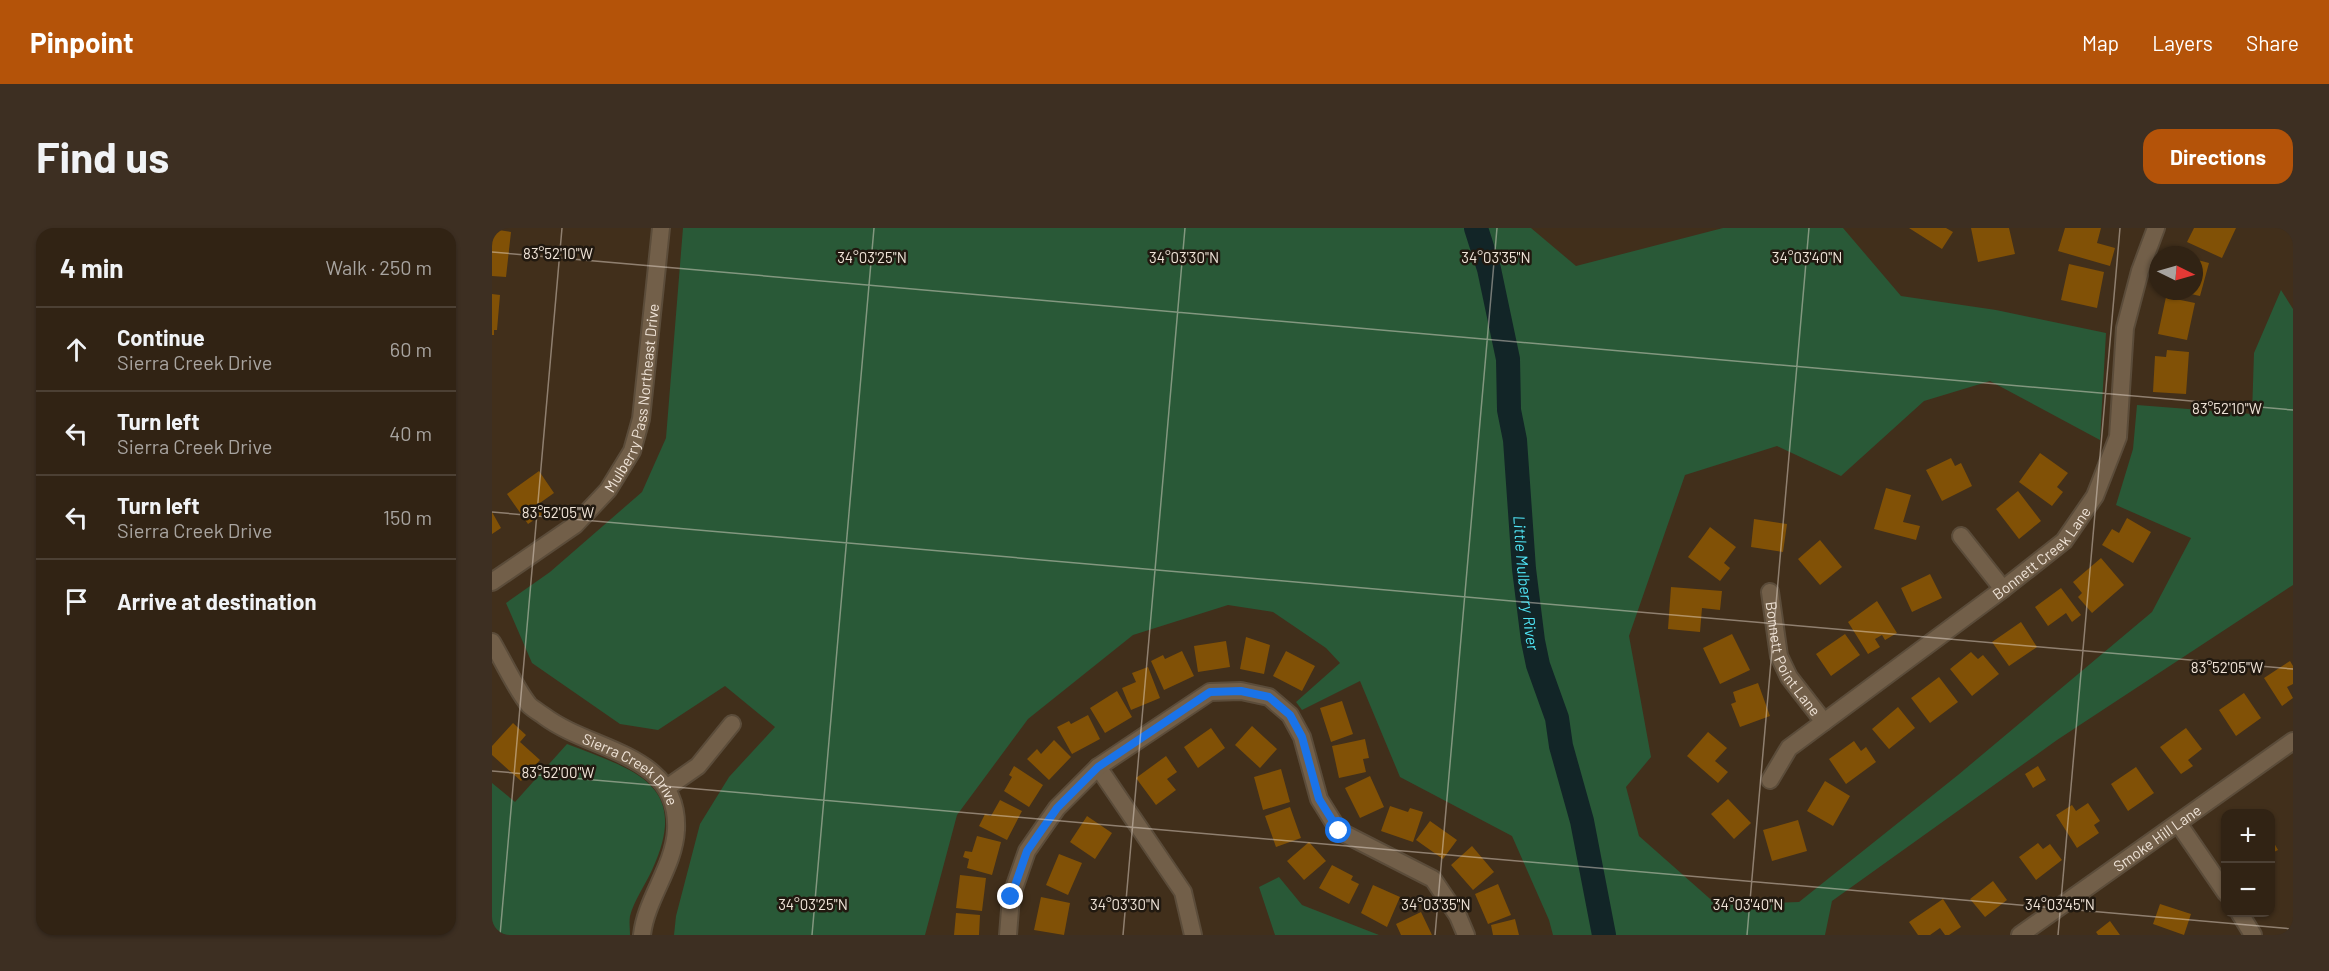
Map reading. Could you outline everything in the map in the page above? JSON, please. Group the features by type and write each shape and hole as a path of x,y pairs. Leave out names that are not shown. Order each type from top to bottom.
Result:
{"street":[{"name":"Mulberry Pass Northeast Drive","path":"492,582 575,525 608,490 632,451 641,419 661,228"},
{"name":"Bonnett Creek Lane","path":"1770,780 1789,748 2004,589 2064,541 2095,496 2118,437 2125,328 2140,271 2156,228"},
{"path":"1961,536 2004,589"},
{"name":"Bonnett Point Lane","path":"1770,592 1779,656 1788,677 1824,722"},
{"name":"Sierra Creek Drive","path":"492,642 530,705 556,725 635,759 668,787 676,806 676,833 671,854 644,922 642,935"},
{"path":"1008,935 1011,897 1027,851 1057,808 1098,767 1210,692 1241,691 1269,697 1290,715 1302,737 1319,799 1339,831 1433,879 1458,916 1466,935"},
{"path":"668,787 698,766 732,724"},
{"name":"Smoke Hill Lane","path":"2020,935 2293,741"},
{"path":"1098,767 1182,892 1193,935"},
{"path":"2178,823 2221,886"},
{"path":"2242,917 2253,935"}],"green space":[{"path":"683,228 1531,228 1576,266 1723,228 1843,228 1901,296 1996,310 2106,333 2100,440 1990,381 1924,401 1841,476 1777,446 1685,475 1629,636 1651,757 1626,787 1639,836 1717,905 1799,902 1958,775 2152,612 2191,538 2116,505 2133,449 2137,405 2252,414 2254,353 2281,290 2293,309 2293,585 2057,740 1832,901 1825,935 1553,935 1549,920 1512,836 1400,777 1360,681 1302,710 1296,702 1340,663 1326,648 1273,612 1228,605 1133,635 1028,719 957,815 925,935 674,935 676,916 700,824 729,777 775,727 725,686 658,730 620,724 532,663 506,603 550,572 642,492 666,438"},
{"path":"567,744 634,773 650,784 660,799 665,818 663,841 652,870 632,910 630,935 492,935 492,783 515,802"},
{"path":"1279,877 1302,905 1379,935 1275,935 1259,887"}],"building":[{"path":"1909,228 1946,228 1953,232 1942,249"},
{"path":"1971,228 2009,228 2015,254 1978,262"},
{"path":"2065,228 2101,228 2097,243 2115,248 2110,266 2058,251"},
{"path":"2194,228 2236,228 2222,258 2203,249 2203,246 2187,242"},
{"path":"492,229 511,232 506,277 492,276"},
{"path":"2203,261 2209,263 2203,285"},
{"path":"2069,264 2104,272 2097,308 2061,300"},
{"path":"492,294 500,295 497,330 494,330 494,335 492,335"},
{"path":"2165,300 2195,303 2187,340 2158,334"},
{"path":"2167,350 2189,352 2186,394 2153,392 2155,356 2166,357"},
{"path":"2040,453 2068,473 2057,487 2063,492 2052,506 2019,482"},
{"path":"1951,458 1955,466 1961,463 1972,486 1942,501 1926,470"},
{"path":"539,471 554,493 537,505 543,514 528,524 507,494"},
{"path":"1886,488 1911,495 1903,522 1920,526 1916,540 1874,529"},
{"path":"2018,491 2041,521 2019,539 1996,509"},
{"path":"492,512 501,528 492,534"},
{"path":"2127,518 2151,532 2133,563 2102,545 2112,529 2119,533"},
{"path":"1754,519 1787,524 1783,552 1751,547"},
{"path":"1710,527 1736,547 1724,563 1730,568 1720,581 1688,557"},
{"path":"1820,540 1842,567 1820,585 1798,559"},
{"path":"2101,558 2124,585 2092,613 2078,597 2082,593 2073,582"},
{"path":"1930,574 1942,598 1912,612 1901,588"},
{"path":"1671,587 1722,591 1720,610 1702,608 1700,632 1668,629"},
{"path":"2061,588 2081,615 2072,622 2066,613 2048,626 2035,607"},
{"path":"1877,601 1897,633 1885,640 1882,635 1875,639 1880,647 1868,654 1848,622"},
{"path":"2021,622 2037,647 2009,666 1992,642"},
{"path":"1732,634 1750,670 1720,684 1703,648"},
{"path":"1845,634 1860,655 1831,676 1816,654"},
{"path":"1246,637 1270,645 1264,674 1240,669"},
{"path":"1226,641 1230,667 1198,672 1194,646"},
{"path":"1182,651 1194,676 1164,690 1151,661 1163,655 1165,659"},
{"path":"1286,651 1315,666 1302,691 1273,676"},
{"path":"1971,652 1978,659 1983,655 1999,674 1972,696 1950,669"},
{"path":"2290,661 2293,666 2293,684 2287,687 2293,698 2282,706 2264,678"},
{"path":"1148,667 1160,698 1131,710 1122,688 1136,682 1132,673"},
{"path":"1939,677 1958,702 1930,723 1911,698"},
{"path":"1758,683 1770,716 1740,727 1731,704 1736,702 1733,692"},
{"path":"1117,691 1132,717 1105,733 1090,708"},
{"path":"2244,693 2261,718 2236,736 2219,710"},
{"path":"1342,701 1353,734 1331,742 1320,708"},
{"path":"1898,707 1915,728 1889,749 1872,729"},
{"path":"1088,715 1100,739 1072,754 1057,727 1069,721 1071,724"},
{"path":"513,723 526,735 520,742 540,760 521,781 492,755 492,746"},
{"path":"1252,726 1277,749 1260,768 1235,745"},
{"path":"1211,728 1225,748 1198,768 1184,747"},
{"path":"2186,728 2202,749 2188,760 2193,766 2181,774 2160,747"},
{"path":"1708,732 1727,748 1715,761 1728,772 1718,783 1687,756"},
{"path":"1365,739 1369,758 1363,759 1366,772 1339,778 1332,746"},
{"path":"1054,740 1071,757 1049,780 1027,759 1037,749 1041,754"},
{"path":"1854,741 1861,751 1866,747 1876,762 1846,784 1829,759"},
{"path":"1166,756 1177,772 1167,779 1176,790 1156,805 1136,778"},
{"path":"1014,766 1043,785 1029,807 1004,791 1012,777 1009,775"},
{"path":"2038,766 2046,780 2033,788 2025,774"},
{"path":"2136,767 2154,793 2128,811 2111,784"},
{"path":"1281,769 1290,802 1263,810 1254,777"},
{"path":"1370,776 1384,807 1360,818 1345,788"},
{"path":"1825,781 1850,796 1833,826 1807,811"},
{"path":"1728,799 1751,823 1734,839 1711,814"},
{"path":"1000,800 1022,811 1007,840 979,826 985,814 991,816"},
{"path":"2088,803 2100,821 2094,825 2099,833 2077,848 2056,815 2072,805 2076,811"},
{"path":"1390,806 1408,812 1410,808 1423,812 1413,842 1381,831"},
{"path":"1290,807 1301,838 1276,847 1265,816"},
{"path":"1087,816 1112,833 1095,859 1070,842"},
{"path":"1798,820 1807,851 1772,861 1763,830"},
{"path":"1430,821 1457,840 1443,859 1416,840"},
{"path":"977,836 1001,842 992,875 967,868 969,859 963,857 965,851 972,852"},
{"path":"1309,842 1326,861 1304,880 1287,861"},
{"path":"2038,843 2043,849 2050,844 2062,860 2036,880 2019,857"},
{"path":"1472,846 1494,872 1473,890 1451,865"},
{"path":"1059,854 1082,863 1068,895 1046,885"},
{"path":"1332,865 1353,876 1351,880 1359,884 1349,904 1319,888"},
{"path":"960,875 986,878 982,911 956,908"},
{"path":"1993,881 2007,900 1985,917 1970,899"},
{"path":"1498,884 1511,915 1488,924 1475,894"},
{"path":"1373,885 1400,897 1387,927 1361,913"},
{"path":"1041,897 1070,903 1064,935 1034,930"},
{"path":"1943,899 1961,927 1949,935 1945,935 1940,928 1930,935 1918,935 1909,922"},
{"path":"2160,904 2191,914 2184,935 2153,924"},
{"path":"1421,912 1432,935 1401,935 1396,924"},
{"path":"956,913 980,915 979,935 954,935"},
{"path":"1515,919 1519,935 1493,935 1491,925"},
{"path":"2110,921 2120,935 2098,935 2096,932"}],"waterway":[{"name":"Little Mulberry River","path":"1476,228 1489,269 1508,359 1509,410 1515,440 1524,569 1533,641 1538,665 1557,718 1561,746 1582,821 1604,935"}],"route":[{"path":"1011,897 1027,851 1057,808 1098,767 1210,692 1241,691 1269,697 1290,715 1302,737 1319,799 1339,831"}]}
